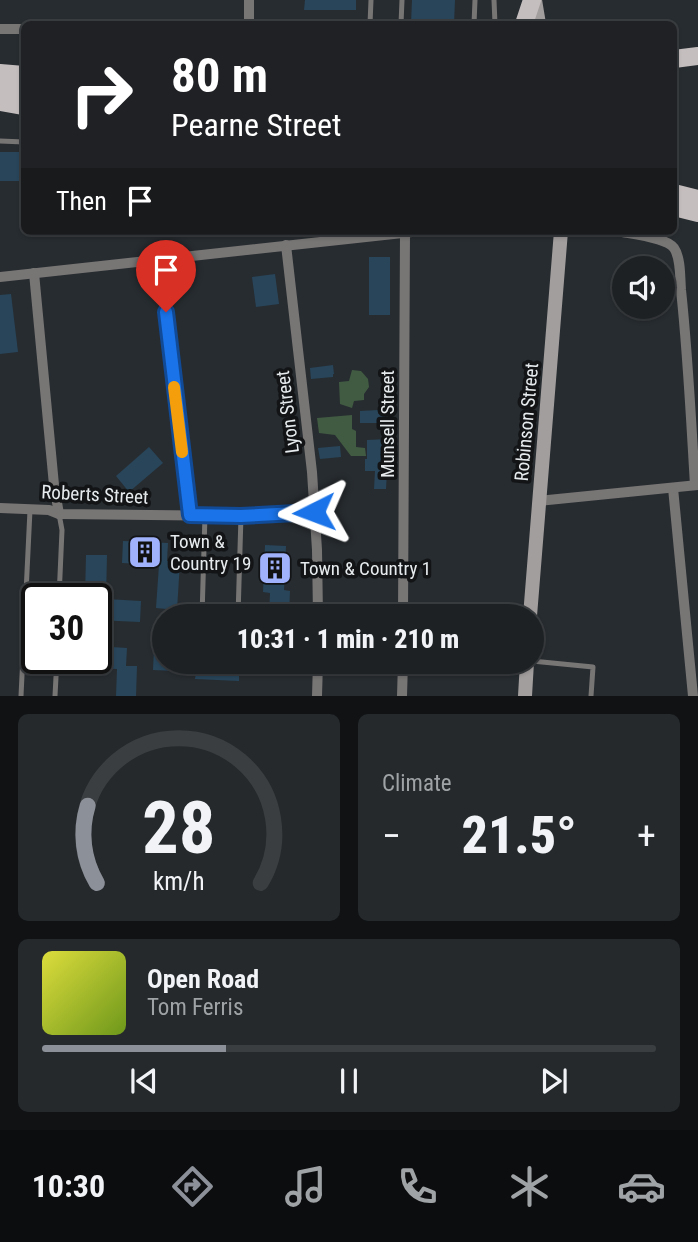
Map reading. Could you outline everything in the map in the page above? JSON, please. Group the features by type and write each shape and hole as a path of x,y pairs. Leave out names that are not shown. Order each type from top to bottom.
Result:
{"main road":[{"path":"525,21 533,0"},
{"path":"677,59 698,56"},
{"path":"0,71 21,68"},
{"path":"0,71 21,74"},
{"path":"0,89 21,90"},
{"path":"0,102 21,106"},
{"path":"677,194 698,199"},
{"path":"677,209 698,213"}],"street":[{"path":"249,0 249,21"},
{"path":"533,0 538,21"},
{"path":"0,29 21,29"},
{"path":"0,277 385,235"},
{"name":"Munsell Street","path":"403,604 405,235"},
{"name":"Robinson Street","path":"531,604 561,235"},
{"path":"538,501 697,485 678,259 671,244 637,235"},
{"name":"Lyon Street","path":"286,245 312,472 318,604"},
{"path":"163,259 166,312 190,515"},
{"path":"34,273 59,514"},
{"path":"673,488 693,696"},
{"name":"Roberts Street","path":"0,508 49,510 59,514 241,516 314,512"},
{"path":"317,696 318,674"},
{"path":"402,696 403,674"},
{"path":"525,696 526,674"}],"lane":[{"path":"370,21 371,0"},
{"path":"401,21 402,0"},
{"path":"474,21 475,0"},
{"path":"495,0 495,21"},
{"path":"0,141 21,142"},
{"path":"20,696 30,509"},
{"path":"59,514 62,530 60,583"},
{"path":"202,604 205,515"},
{"path":"238,604 241,516"},
{"path":"544,662 593,667 591,696"},
{"path":"55,696 56,674"}],"green space":[{"path":"352,370 361,371 368,379 369,387 364,394 364,400 354,401 352,408 340,404 339,382 349,381"},
{"path":"352,415 356,447 365,448 366,456 351,456 335,435 319,433 317,418"}],"building":[{"path":"305,0 356,0 356,10 304,10"},
{"path":"412,0 455,0 454,21 411,21"},
{"path":"0,152 21,152 21,181 0,181"},
{"path":"369,257 390,257 390,315 369,315"},
{"path":"275,274 279,304 256,307 252,277"},
{"path":"11,294 18,352 0,354 0,295"},
{"path":"333,365 333,377 311,379 310,368"},
{"path":"378,410 378,414 385,414 385,423 360,423 360,411"},
{"path":"389,439 391,469 387,471 386,489 374,489 375,471 365,471 367,440"},
{"path":"340,446 341,457 320,459 318,448"},
{"path":"149,447 163,463 129,492 116,476"},
{"path":"123,541 168,543 167,561 180,562 177,604 156,604 159,565 122,563"},
{"name":"Town & Country 1","path":"265,545 286,546 284,590 290,591 289,604 270,604 270,593 263,592"},
{"path":"86,555 107,555 106,583 85,583"},
{"path":"112,599 141,601 140,622 112,621"},
{"path":"112,647 127,648 126,666 137,666 136,696 116,696 117,669 112,669"},
{"path":"196,674 239,674 239,681 195,679"},
{"path":"239,674 281,674 281,676"}],"slow traffic":[{"path":"174,387 182,452"}],"place":[{"name":"Town & Country 19","path":"145,552"},
{"name":"Town & Country 1","path":"275,568"}],"route":[{"path":"166,312 190,515 241,516 314,512"}]}
